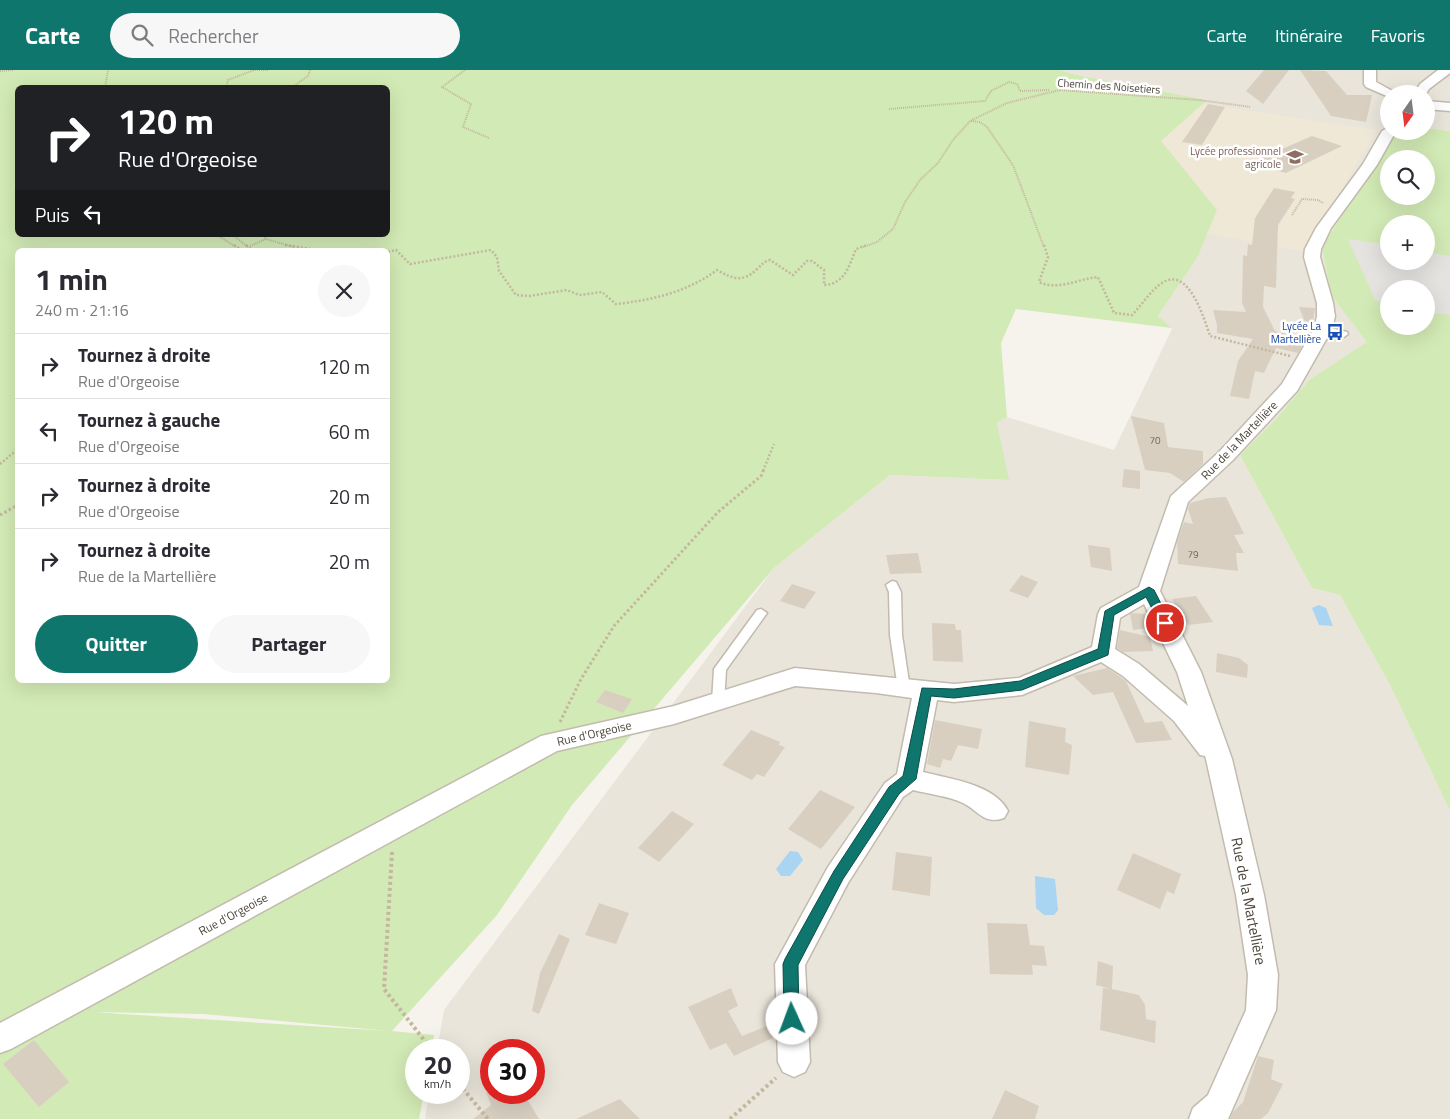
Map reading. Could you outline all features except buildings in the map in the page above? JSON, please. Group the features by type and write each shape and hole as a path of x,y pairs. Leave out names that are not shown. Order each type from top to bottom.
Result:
{"street":[{"path":"1370,70 1370,84 1380,89"},
{"path":"1427,85 1446,70"},
{"path":"1435,106 1450,107"},
{"name":"Rue de la Martellière","path":"1205,1119 1219,1106 1261,1010 1263,975 1250,895 1219,759 1190,672 1149,590 1178,500 1226,456 1290,387 1323,329 1326,316 1325,303 1312,258 1313,249 1324,228 1370,165 1384,140"},
{"path":"1103,652 1109,614 1149,590"},
{"name":"Rue de la Martellière","path":"1103,652 1130,670 1183,714 1219,759"},
{"name":"Rue d'Orgeoise","path":"0,1039 550,743 674,715 795,677 954,693 1022,686 1103,652"},
{"path":"794,1062 790,964 838,875 894,790 909,779 915,690"},
{"path":"909,779 970,794 995,811"}],"lane":[{"path":"1323,329 1344,334"},
{"path":"892,585 895,592 896,635 915,690"},
{"path":"718,702 720,669 761,613"}],"path":[{"path":"0,71 14,70"},
{"path":"106,85 108,70"},
{"path":"227,85 228,80 253,70 269,70"},
{"path":"295,85 308,76 310,70"},
{"path":"465,70 442,87 471,104 462,127 489,138"},
{"name":"Chemin des Noisetiers","path":"889,109 985,101 991,91 1008,82 1017,84 1020,91 1026,92 1060,90 1180,98 1251,107"},
{"path":"390,252 396,250 410,264 478,250 491,250 496,257 499,271 516,294 528,296 567,290 579,295 602,292 616,304 639,302 677,291 703,282 717,270 736,280 742,279 758,269 765,261 770,260 793,276 807,261 812,261 824,270 824,285 833,286 843,280 856,249 877,242 893,229 905,202 920,180 938,163 953,140 970,121 1007,103 1060,90"},
{"path":"970,121 980,122 987,127 1013,165 1048,257 1039,282 1047,287 1057,287 1098,277 1114,313 1132,315 1164,282 1172,280 1182,282 1191,289 1210,336 1306,360"},
{"path":"219,237 238,248"},
{"path":"236,237 250,246 266,239 283,245 303,248"},
{"path":"550,743 581,679 614,626 718,512 761,476 774,444"},
{"path":"0,464 15,452"},
{"path":"0,515 15,507"},
{"path":"393,827 384,989 423,1039"},
{"path":"730,1119 794,1062"},
{"path":"470,1097 488,1119"}],"shaded area":[{"path":"1060,70 1450,70 1450,131 1435,129 1435,85 1380,85 1380,140 1389,140 1383,150 1380,150 1380,155 1322,247 1331,295 1368,342 1309,380 1276,419 1240,455 1312,588 1340,595 1391,687 1450,811 1450,1119 425,1119 427,1104 470,1104 470,1039 439,1039 444,1010 774,568 890,475 1008,480 997,423 1007,417 1114,450 1172,329 1158,316 1197,258 1161,141 1206,100 1072,74"},
{"path":"1199,103 1376,130 1306,252 1198,232 1094,183"},
{"path":"1348,239 1380,244 1380,270 1435,270 1435,254 1450,256 1450,315 1435,313 1435,280 1380,280 1380,301 1375,300"}],"green space":[{"path":"0,70 1060,70 1072,74 1207,100 1161,141 1217,210 1197,258 1158,316 1172,328 1016,309 1001,343 1007,417 997,423 1009,480 890,475 774,568 572,805 497,915 392,1031 434,1035 433,1039 405,1039 405,1104 422,1104 419,1119 0,1119","holes":["91,1012 204,1014 389,1031"]},
{"path":"1435,129 1450,131 1450,811 1391,687 1340,595 1312,588 1240,455 1276,419 1309,380 1367,342 1331,295 1322,247 1380,155 1380,205 1435,205 1435,150 1383,150 1389,140 1435,140"}],"water":[{"path":"1319,605 1326,608 1333,626 1319,625 1312,608"},
{"path":"790,851 798,852 803,860 790,876 781,876 776,869"},
{"path":"1035,876 1055,879 1058,910 1054,915 1044,915 1036,908"}],"place":[{"name":"Lycée professionnel agricole","path":"1295,157"},
{"name":"Lycée La Martellière","path":"1335,332"}],"route":[{"path":"792,1019 790,964 838,875 894,790 909,779 926,692 954,693 1022,686 1103,652 1109,614 1149,590 1165,623"}]}
